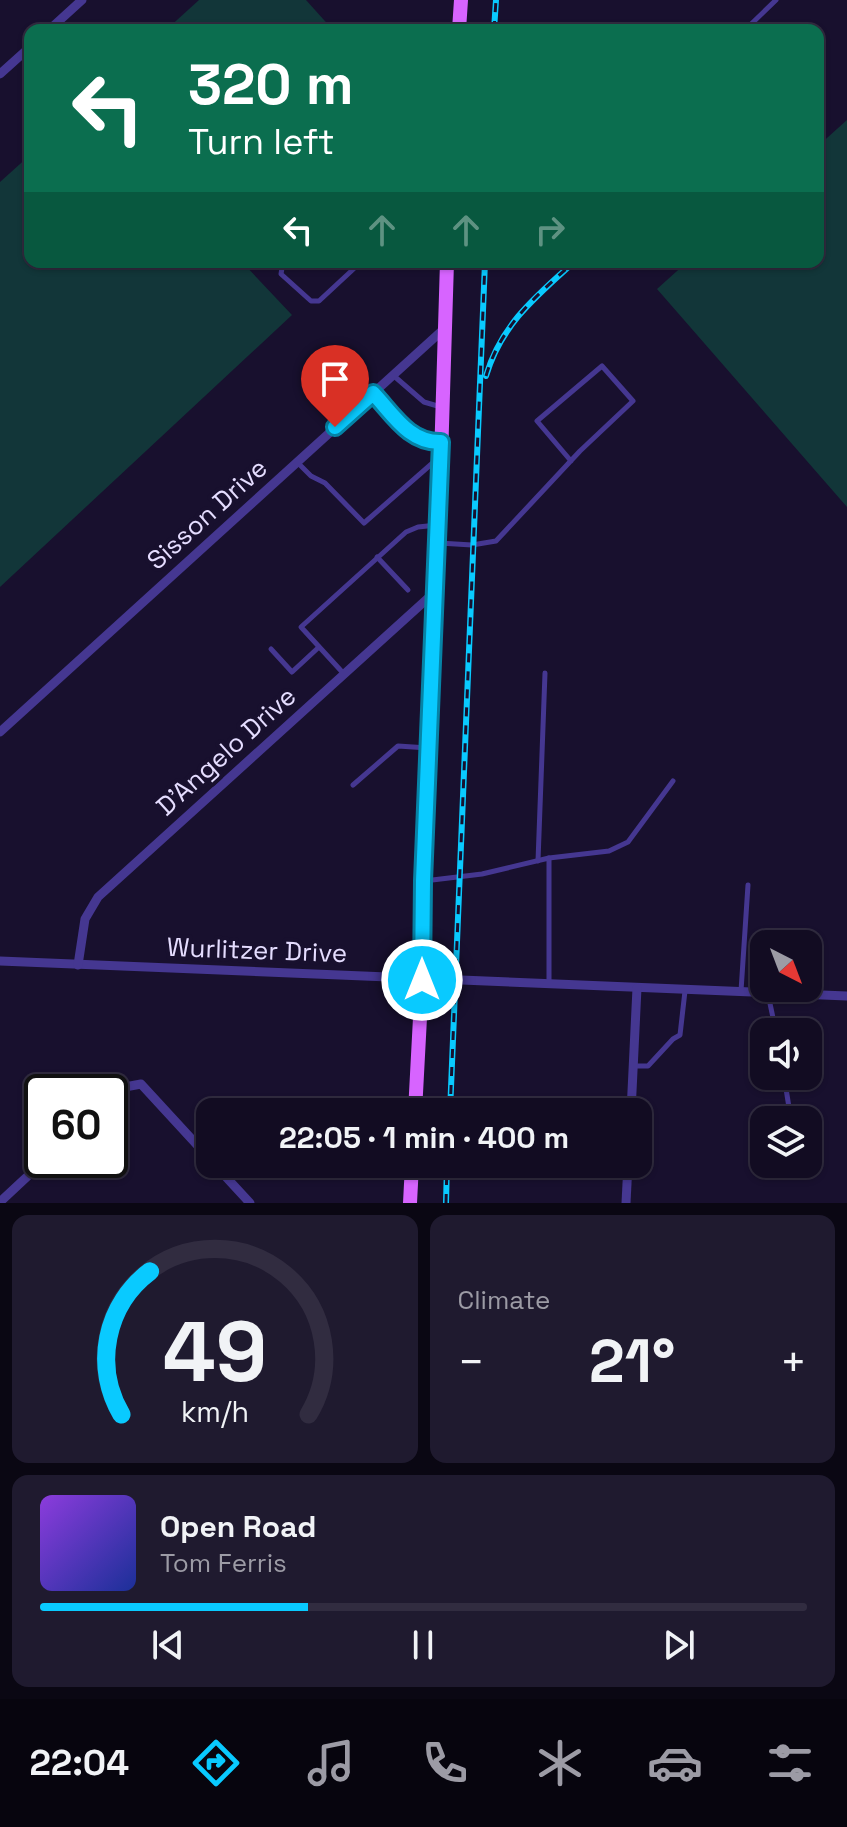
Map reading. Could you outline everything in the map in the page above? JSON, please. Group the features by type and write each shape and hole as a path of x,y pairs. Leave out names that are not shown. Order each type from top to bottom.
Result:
{"main road":[{"path":"459,24 461,0"},
{"path":"416,1098 437,590 446,268"},
{"path":"410,1203 411,1178"}],"street":[{"path":"56,24 82,0"},
{"path":"0,74 24,52"},
{"name":"Sisson Drive","path":"0,732 445,328"},
{"name":"D'Angelo Drive","path":"78,965 85,919 98,897 437,590"},
{"name":"Wurlitzer Drive","path":"0,961 750,992"},
{"path":"632,1098 637,988"},
{"name":"Wurlitzer Drive","path":"822,995 847,996"},
{"path":"128,1086 141,1084 196,1144"},
{"path":"0,1202 26,1178"},
{"path":"227,1178 250,1203"},
{"path":"626,1203 627,1178"}],"lane":[{"path":"751,24 776,0"},
{"path":"282,268 281,274 311,301 319,301 355,268"},
{"path":"438,543 472,545 496,541 633,401 602,366 537,421 571,461"},
{"path":"393,375 424,402 442,407"},
{"path":"297,462 311,476 325,483 364,523 441,449 415,438 373,393"},
{"path":"344,674 301,627 406,532 438,525"},
{"path":"377,557 408,590"},
{"path":"271,649 292,672 319,647"},
{"path":"538,861 545,673"},
{"path":"353,785 398,746 429,748"},
{"path":"423,881 482,874 549,858 618,848 628,842 673,781"},
{"path":"549,858 549,984"},
{"path":"741,992 748,885"},
{"path":"633,1066 648,1066 680,1035 685,990"}],"green space":[{"path":"199,0 306,0 328,24 173,24"},
{"path":"847,120 847,507 657,289 680,268 824,268 824,141"},
{"path":"24,160 24,268 248,268 292,315 0,587 0,182"}],"railway":[{"path":"494,24 496,0"},
{"path":"451,1098 485,268"},
{"path":"486,376 492,358 510,327 568,268"},
{"path":"446,1203 447,1178"}],"route":[{"path":"335,427 373,393 415,438 426,443 441,442 423,881 422,980"}]}
